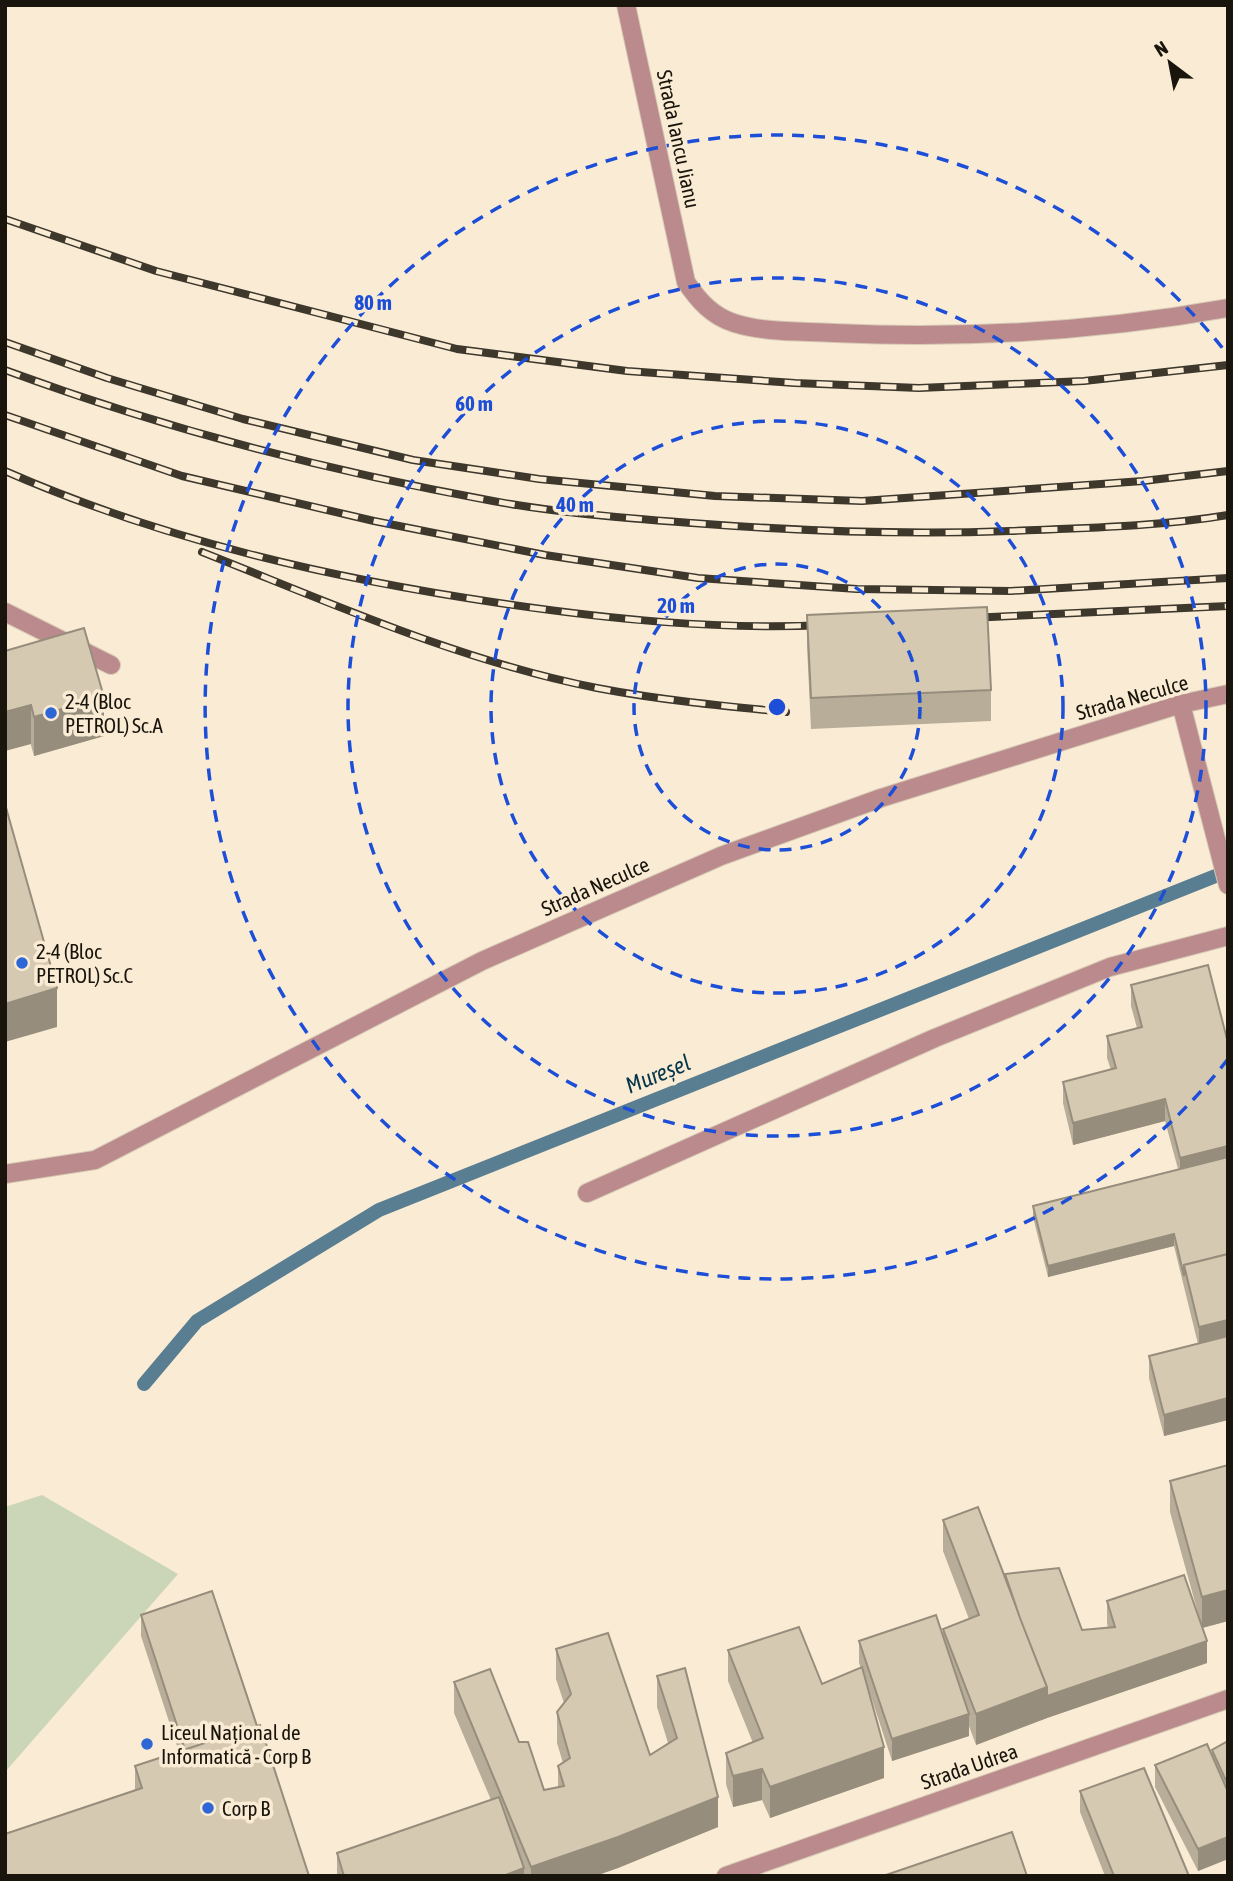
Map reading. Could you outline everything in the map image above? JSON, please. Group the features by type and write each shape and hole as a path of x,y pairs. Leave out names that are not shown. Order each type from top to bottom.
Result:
{"street":[{"name":"Strada Iancu Jianu","path":"626,5 686,282 697,299 733,323 789,331 862,334 1015,332 1167,319 1228,308"},
{"path":"5,612 111,665"},
{"name":"Strada Neculce","path":"5,1174 95,1160 482,961 722,856 881,798 1181,704 1228,694"},
{"path":"1181,704 1228,885"},
{"path":"587,1193 923,1043 1097,972 1228,936"},
{"name":"Strada Udrea","path":"726,1876 1228,1699"}],"green space":[{"path":"42,1495 178,1574 5,1772 5,1507"}],"building":[{"path":"987,607 991,690 811,698 807,615"},
{"path":"84,628 104,697 34,717 31,705 5,712 5,651"},
{"path":"5,804 57,988 5,1004"},
{"path":"1208,965 1228,1043 1228,1146 1180,1158 1165,1099 1073,1123 1063,1082 1116,1068 1107,1036 1142,1027 1131,985"},
{"path":"1228,1157 1228,1254 1184,1265 1184,1276 1174,1234 1048,1266 1033,1206"},
{"path":"1228,1254 1228,1320 1199,1327 1184,1265"},
{"path":"1228,1336 1228,1398 1164,1415 1149,1356"},
{"path":"1228,1465 1228,1590 1202,1597 1170,1481"},
{"path":"978,1507 1047,1687 976,1714 943,1629 979,1615 943,1520"},
{"path":"1059,1568 1082,1630 1115,1627 1107,1601 1184,1575 1207,1641 1047,1696 1047,1687 1005,1574"},
{"path":"212,1591 257,1726 185,1750 141,1615"},
{"path":"936,1615 969,1714 892,1739 859,1641"},
{"path":"799,1627 822,1684 862,1667 884,1747 770,1787 762,1769 733,1776 726,1753 763,1738 728,1650"},
{"path":"608,1633 650,1755 677,1738 657,1676 685,1668 718,1797 618,1837 531,1867 454,1682 490,1669 519,1742 528,1742 544,1790 564,1786 558,1766 570,1758 557,1712 571,1694 556,1649"},
{"name":"Corp B","path":"260,1725 309,1876 5,1876 5,1834 142,1788 135,1766"},
{"path":"1228,1741 1228,1785 1212,1750"},
{"path":"1207,1744 1228,1792 1228,1837 1198,1849 1155,1765"},
{"path":"1144,1768 1189,1876 1114,1876 1080,1791"},
{"path":"499,1797 524,1868 503,1876 344,1876 337,1853"},
{"path":"1012,1832 1027,1876 883,1876"}],"waterway":[{"name":"Mureșel","path":"144,1384 197,1321 379,1210 1228,871"}],"railway":[{"path":"5,219 156,271 457,349 627,371 795,383 919,388 1084,381 1228,365"},
{"path":"5,342 107,378 243,419 413,460 539,479 715,496 862,501 1143,481 1228,471"},
{"path":"5,370 124,411 307,462 431,489 567,512 772,528 930,533 1119,526 1228,515"},
{"path":"5,415 182,476 374,521 545,555 698,578 857,589 1011,591 1228,578"},
{"path":"5,471 125,517 186,536 247,554 372,582 499,603 621,618 744,626 826,625"},
{"path":"202,552 396,629 496,663 597,688 644,696 786,712"},
{"path":"969,618 1228,606"}],"place":[{"name":"2-4 (Bloc PETROL) Sc.A","path":"51,713"},
{"name":"2-4 (Bloc PETROL) Sc.C","path":"22,963"},
{"name":"Liceul Național de Informatică - Corp B","path":"147,1744"},
{"name":"Corp B","path":"208,1808"}]}
